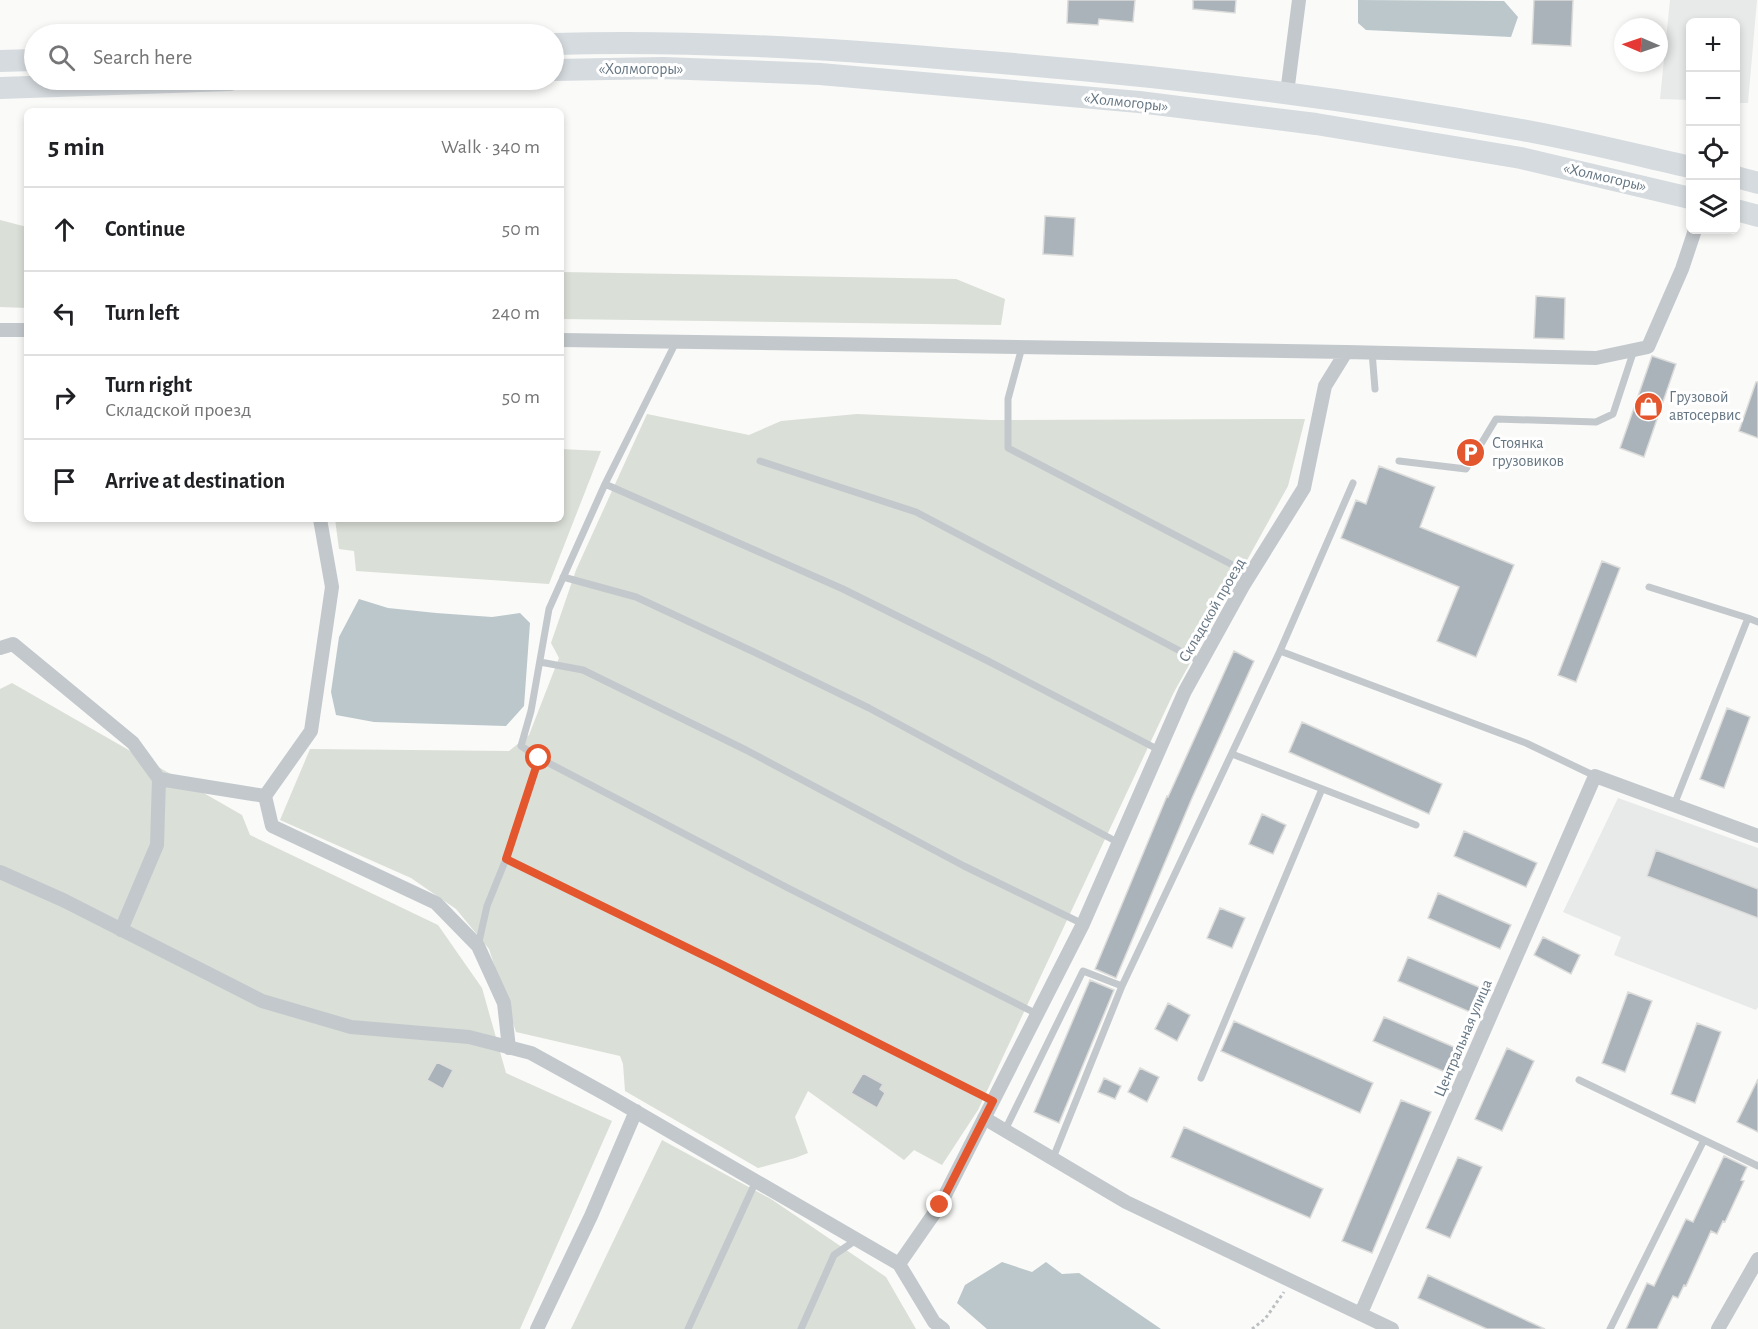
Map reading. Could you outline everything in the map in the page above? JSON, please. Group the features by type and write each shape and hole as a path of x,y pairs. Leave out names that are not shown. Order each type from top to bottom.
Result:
{"highway":[{"name":"«Холмогоры»","path":"564,44 713,44 825,49 1073,68 1287,93 1518,129 1686,166"},
{"path":"0,61 24,60"},
{"name":"«Холмогоры»","path":"564,70 663,68 820,74 1139,102 1316,124 1509,156 1686,197"},
{"path":"0,88 24,87"},
{"path":"1740,178 1758,183"},
{"path":"1740,211 1758,216"}],"street":[{"path":"1287,93 1299,0"},
{"path":"564,340 1372,352 1596,358 1648,347 1682,269 1694,234"},
{"path":"0,330 24,330"},
{"name":"Складской проезд","path":"899,1264 940,1205 1083,924 1185,691 1250,574 1304,488 1325,386 1346,352"},
{"path":"321,522 332,587 311,731 265,796 272,826 436,903 478,946 504,1003 509,1047"},
{"path":"4,644 133,743 159,779 157,845 121,930"},
{"path":"1595,776 1758,836"},
{"name":"Центральная улица","path":"1361,1313 1595,776"},
{"path":"159,779 265,796"},
{"path":"0,872 63,900 262,1001 351,1027 469,1037 531,1053 636,1111 899,1264 934,1327"},
{"path":"537,1329 591,1216 636,1111"},
{"path":"984,1118 1126,1202 1392,1329"},
{"path":"1718,1329 1758,1259"}],"lane":[{"path":"676,342 606,484 549,609 531,711 521,746 539,758 788,888 1037,1014"},
{"path":"1022,347 1008,399 1008,448 1250,574"},
{"path":"1399,461 1466,469 1496,419 1596,422 1613,414 1634,350"},
{"path":"1372,352 1375,389"},
{"path":"760,461 916,512 1202,662"},
{"path":"1053,1158 1122,986 1280,651 1353,483"},
{"path":"606,484 843,590 988,661 1159,750"},
{"path":"563,577 636,597 743,646 869,708 1119,843"},
{"path":"1649,587 1758,622"},
{"path":"1674,805 1748,618"},
{"path":"1280,651 1526,743 1595,776"},
{"path":"540,662 583,670 746,750 964,866 1083,924"},
{"path":"1232,754 1416,825"},
{"path":"478,946 487,906 506,859 539,758"},
{"path":"1201,1078 1322,789"},
{"path":"506,859 993,1101"},
{"path":"1005,1130 1083,971 1122,986"},
{"path":"1579,1080 1758,1166"},
{"path":"1610,1329 1704,1140"},
{"path":"688,1329 756,1181"},
{"path":"801,1329 834,1255 855,1240"}],"path":[{"path":"1252,1329 1264,1319 1291,1280"}],"shaded area":[{"path":"1358,0 1504,1 1518,17 1511,37 1366,30 1358,23"},
{"path":"1670,0 1757,0 1748,103 1740,103 1740,18 1686,18 1686,100 1660,99 1663,72 1668,72"},
{"path":"0,220 24,226 24,308 0,307"},
{"path":"564,272 956,279 1005,299 1001,325 564,319"},
{"path":"647,414 749,435 781,421 857,414 990,420 1305,419 1288,486 1174,692 978,1110 942,1165 914,1150 904,1160 808,1091 795,1117 808,1153 758,1168 625,1091 623,1064 620,1056 516,1032 489,949 456,909 411,878 280,820 310,749 509,751 529,735 559,658 551,643 576,570"},
{"path":"564,449 601,451 549,584 356,571 354,551 339,549 335,522 564,522"},
{"path":"359,599 388,608 436,613 492,617 520,613 530,623 524,706 506,726 374,722 336,715 331,692 339,637"},
{"path":"12,683 242,815 250,835 438,925 482,988 506,1073 612,1121 520,1329 0,1329 0,689"},
{"path":"1618,798 1758,848 1758,1007 1756,1010 1614,955 1621,937 1563,912"},
{"path":"662,1140 771,1199 886,1277 916,1329 571,1329"},
{"path":"1002,1262 1032,1272 1046,1262 1062,1274 1079,1273 1161,1329 987,1329 957,1303 965,1285"}],"building":[{"path":"1068,0 1135,0 1133,22 1099,19 1098,25 1067,23"},
{"path":"1193,0 1236,0 1235,13 1193,9"},
{"path":"1534,0 1573,0 1571,46 1532,44"},
{"path":"1045,216 1075,218 1073,256 1043,254"},
{"path":"1536,296 1565,298 1564,339 1534,338"},
{"name":"Грузовой автосервис","path":"1652,356 1676,364 1644,457 1620,448"},
{"path":"1756,382 1758,382 1758,438 1739,431"},
{"path":"1379,466 1435,487 1420,527 1514,565 1476,657 1437,641 1459,587 1341,538 1356,500 1366,504"},
{"path":"1602,561 1620,568 1576,682 1558,675"},
{"path":"1234,651 1254,661 1192,798 1116,978 1095,969 1167,796"},
{"path":"1727,708 1750,717 1724,788 1700,779"},
{"path":"1302,722 1442,784 1429,814 1289,752"},
{"path":"1262,814 1286,825 1273,854 1249,844"},
{"path":"1464,831 1537,863 1526,887 1454,856"},
{"path":"1656,850 1758,889 1758,918 1647,876"},
{"path":"1438,893 1511,925 1500,949 1428,918"},
{"path":"1220,908 1245,918 1232,948 1207,938"},
{"path":"1543,937 1580,955 1571,974 1534,955"},
{"path":"1408,957 1481,988 1470,1012 1398,981"},
{"path":"1090,980 1114,990 1059,1123 1034,1112"},
{"path":"1628,992 1652,1001 1625,1072 1602,1063"},
{"path":"1168,1003 1190,1015 1177,1041 1155,1029"},
{"path":"1384,1017 1456,1048 1445,1072 1373,1041"},
{"path":"1234,1021 1373,1083 1360,1113 1221,1051"},
{"path":"1697,1023 1721,1032 1695,1103 1671,1094"},
{"path":"1507,1048 1534,1061 1502,1131 1475,1119"},
{"path":"437,1062 453,1070 443,1089 427,1080"},
{"path":"1140,1068 1159,1077 1147,1102 1128,1092"},
{"path":"863,1073 883,1084 880,1089 885,1093 877,1108 851,1093"},
{"path":"1104,1078 1121,1086 1115,1099 1098,1092"},
{"path":"1758,1079 1758,1132 1737,1122"},
{"path":"1401,1100 1431,1112 1372,1253 1342,1241"},
{"path":"1184,1127 1323,1189 1310,1218 1171,1157"},
{"path":"1724,1156 1747,1167 1741,1180 1744,1181 1725,1222 1723,1221 1717,1234 1711,1231 1686,1286 1684,1285 1678,1298 1673,1296 1657,1329 1626,1329 1647,1283 1654,1286 1686,1219 1693,1222"},
{"path":"1458,1157 1482,1167 1450,1238 1426,1228"},
{"path":"1428,1275 1545,1329 1487,1329 1418,1298"}],"place":[{"name":"Грузовой автосервис","path":"1648,406"},
{"name":"Стоянка грузовиков","path":"1471,452"}],"route":[{"path":"539,758 506,859 993,1101 940,1205"}]}
